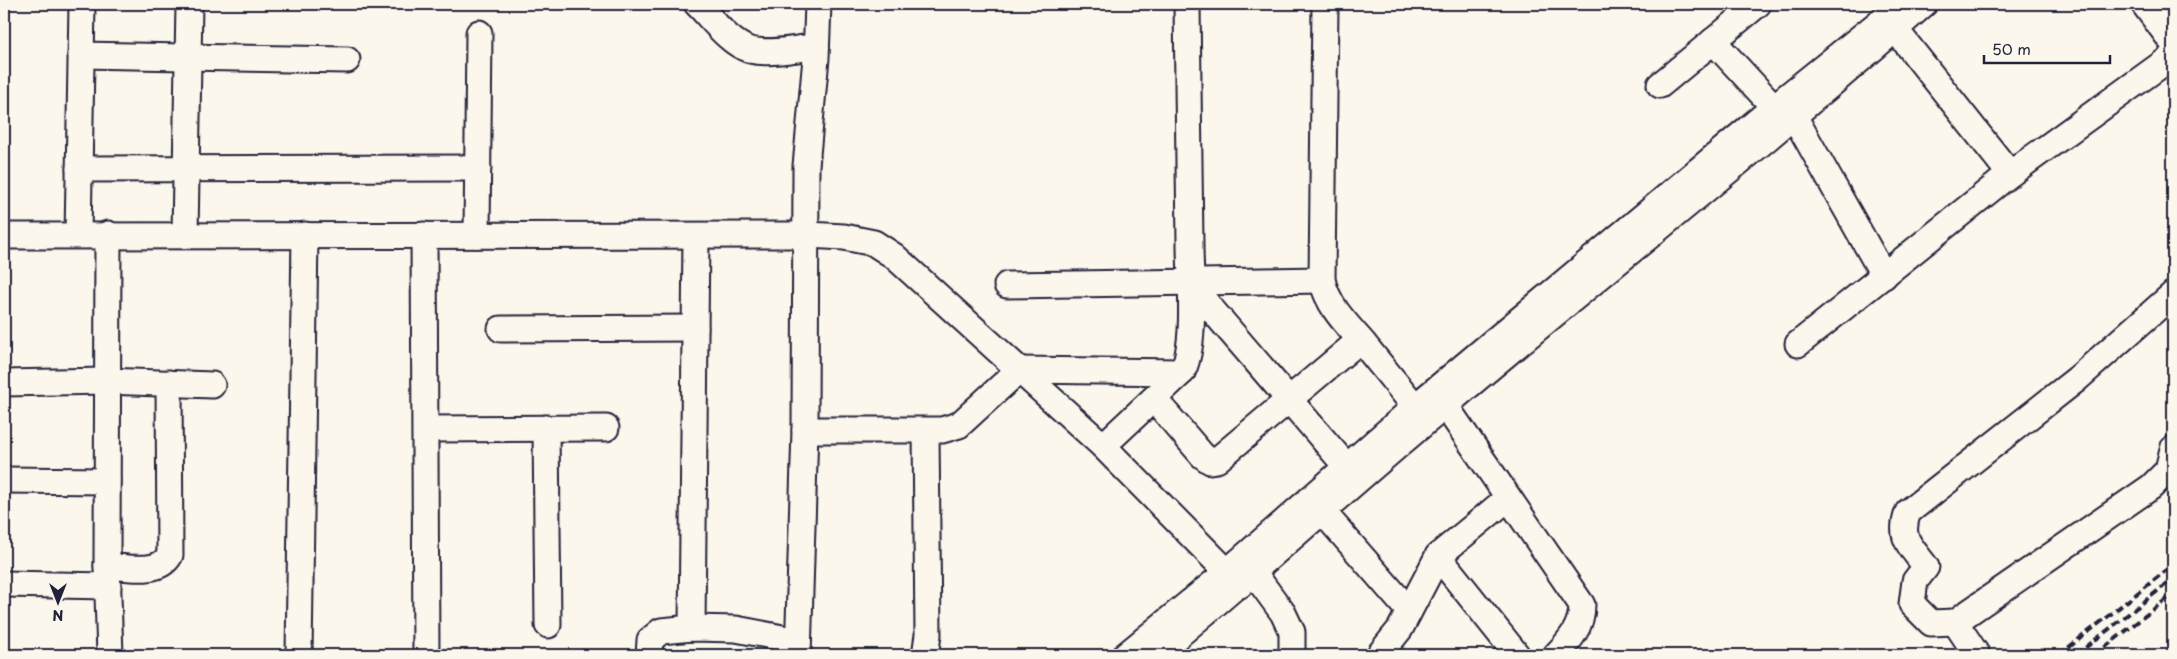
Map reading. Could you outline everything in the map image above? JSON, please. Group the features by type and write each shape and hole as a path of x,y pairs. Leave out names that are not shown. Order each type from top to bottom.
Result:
{"street":[{"path":"78,235 82,4"},
{"path":"185,234 188,4"},
{"path":"698,4 725,33 739,45 751,50 816,47"},
{"path":"649,655 650,640 661,630 692,628 736,629 798,648 806,430 808,235 806,166 818,4"},
{"path":"1103,446 1182,372 1190,350 1187,4"},
{"path":"1325,4 1322,280 1326,296 1337,315 1421,414"},
{"path":"1660,85 1758,4"},
{"path":"1126,655 1240,576 1323,512 1421,414 1445,405 1784,111 1902,4"},
{"path":"1155,655 1240,576 1346,466 1421,414 1784,111 1895,29 1924,4"},
{"path":"2144,4 2173,43"},
{"path":"1895,29 2010,174"},
{"path":"477,235 479,33"},
{"path":"1712,41 1784,111 1884,276"},
{"path":"81,55 347,60"},
{"path":"1798,344 2010,174 2173,56"},
{"path":"79,169 478,168"},
{"path":"108,234 106,381 107,576 110,655"},
{"path":"4,236 108,234 808,235 844,237 874,243 894,256 1103,446 1240,576 1283,614 1292,632 1292,655"},
{"path":"298,655 305,235"},
{"path":"424,235 426,655"},
{"path":"692,628 696,236"},
{"path":"1007,285 1190,284 1322,280"},
{"path":"1190,284 1346,466"},
{"path":"2173,294 2077,379 1908,512 1903,526 1906,539 1926,567 1915,581 1912,604 1932,623 1955,622 2151,487 2168,470 2173,449"},
{"path":"501,329 695,328"},
{"path":"1154,399 1203,456 1210,461 1223,457 1360,340"},
{"path":"806,430 926,432 959,425 1018,370 1182,372"},
{"path":"4,383 106,381 212,385"},
{"path":"4,584 107,576 156,568 166,563 170,555 169,383"},
{"path":"1445,405 1582,605 1582,616 1573,636 1556,655"},
{"path":"546,428 548,625"},
{"path":"426,429 606,428"},
{"path":"925,655 928,635 926,432"},
{"path":"4,480 107,481"},
{"path":"1379,655 1400,628 1438,556 1508,498"},
{"path":"1323,512 1409,612"},
{"path":"1438,556 1517,655"},
{"path":"1955,622 1977,655"}],"railway":[{"path":"2059,655 2173,565"},
{"path":"2076,655 2173,579"},
{"path":"2095,655 2173,594"}]}
